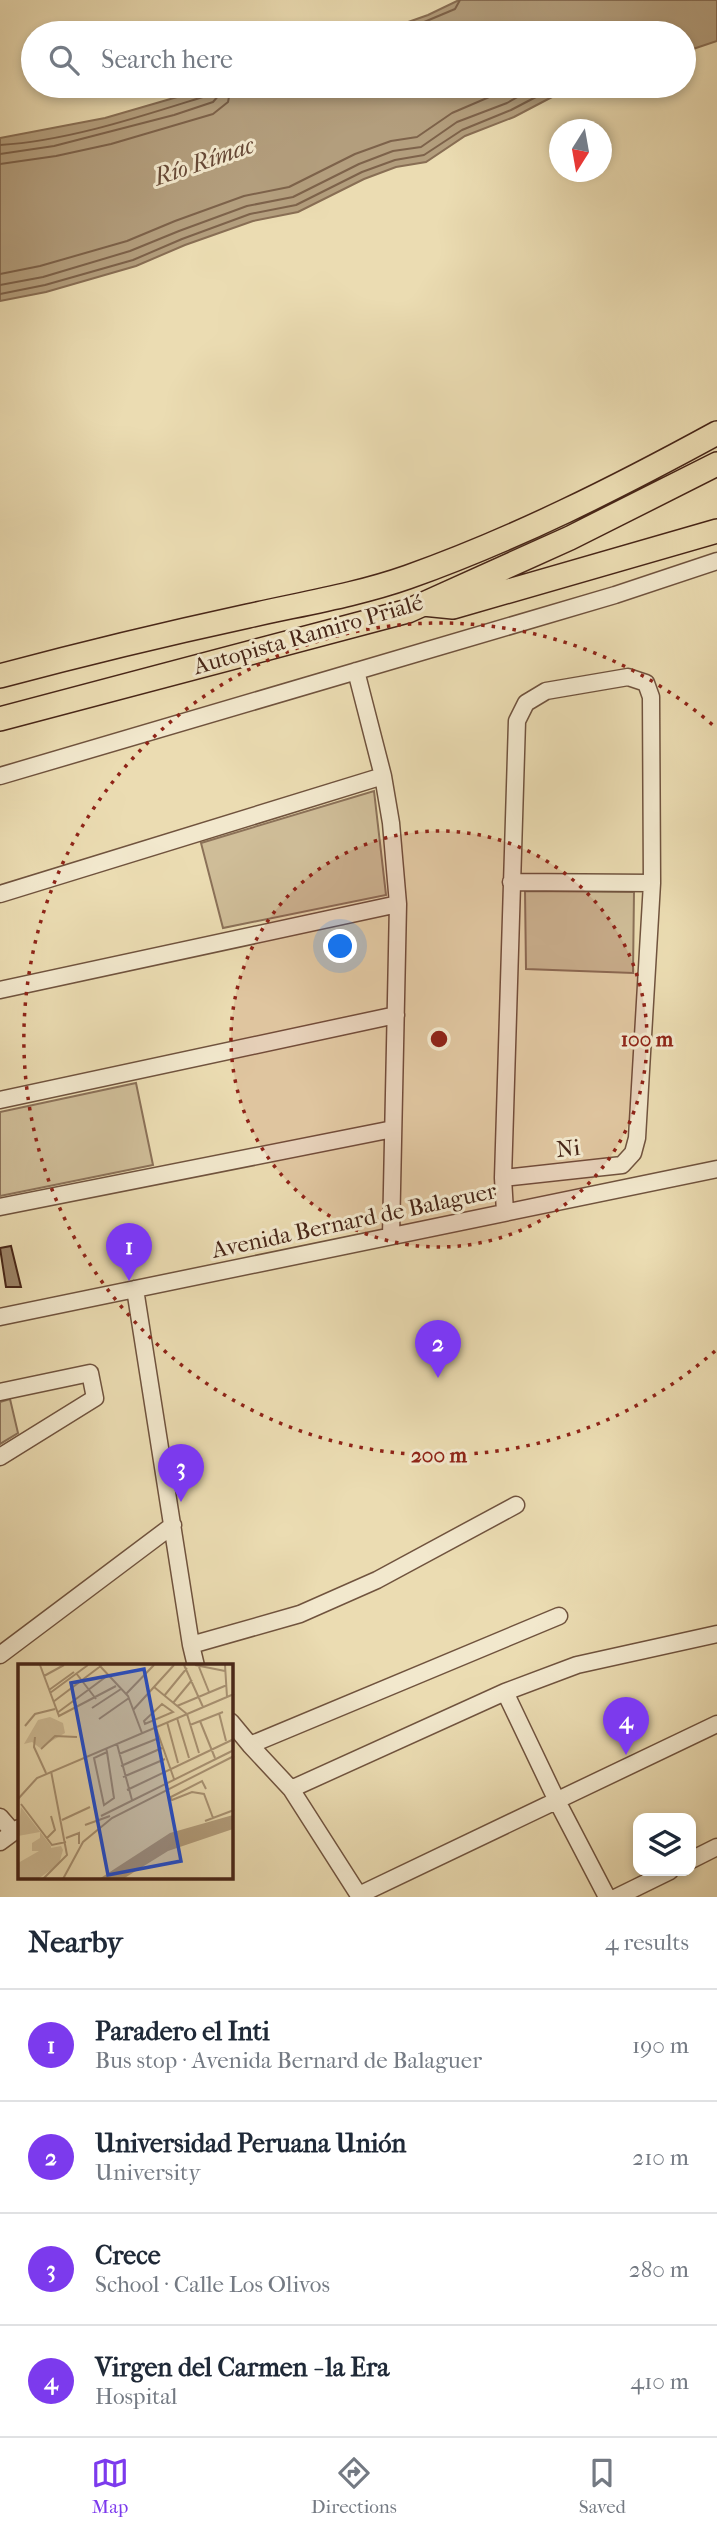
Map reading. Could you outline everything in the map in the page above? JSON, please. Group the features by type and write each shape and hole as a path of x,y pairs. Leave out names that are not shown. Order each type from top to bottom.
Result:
{"highway":[{"name":"Autopista Ramiro Prialé","path":"0,676 127,642 406,578 501,540 582,503 717,433"},
{"name":"Autopista Ramiro Prialé","path":"0,719 386,617 423,604 570,538 717,464"},
{"path":"423,604 453,607 717,531"}],"street":[{"path":"0,776 615,595 717,561"},
{"path":"356,671 383,776 391,823 398,904 391,1236"},
{"path":"505,1212 503,1178 511,882 517,720 526,703 546,691 628,677 646,683 651,697 652,883 511,882"},
{"path":"0,894 383,776"},
{"name":"Ni","path":"503,1178 622,1165 633,1153 637,1138 652,883"},
{"path":"0,990 398,904"},
{"path":"0,1100 396,1015"},
{"path":"0,1208 393,1129"},
{"name":"Avenida Bernard de Balaguer","path":"0,1317 717,1169"},
{"path":"135,1289 196,1664"},
{"path":"0,1392 90,1373 95,1398 0,1457"},
{"path":"191,1645 300,1614 377,1580 516,1505"},
{"path":"0,1655 173,1525"},
{"path":"250,1745 559,1616"},
{"path":"291,1789 505,1692 577,1665 717,1634"},
{"path":"505,1692 607,1897"},
{"path":"233,1724 291,1789 360,1896 717,1724"},
{"path":"0,1817 11,1834"},
{"path":"696,1858 717,1847"},
{"path":"617,1897 660,1876"}],"shaded area":[{"path":"374,791 386,895 223,928 201,843"},
{"path":"525,891 634,892 633,973 526,969"},
{"path":"136,1083 153,1165 0,1196 0,1112"},
{"path":"10,1399 18,1433 0,1444 0,1402"}],"water":[{"path":"459,0 717,0 717,41 696,48 696,21 411,21"},
{"name":"Río Rímac","path":"174,98 550,98 514,117 465,136 426,162 396,167 364,179 298,212 253,221 136,266 46,292 0,301 0,138 105,118"}],"building":[{"path":"11,1246 21,1287 6,1287 0,1248"}],"place":[{"name":"Paradero el Inti","path":"129,1281"},
{"name":"Universidad Peruana Unión","path":"438,1378"},
{"name":"Crece","path":"181,1502"},
{"name":"Virgen del Carmen - la Era","path":"626,1755"}]}
